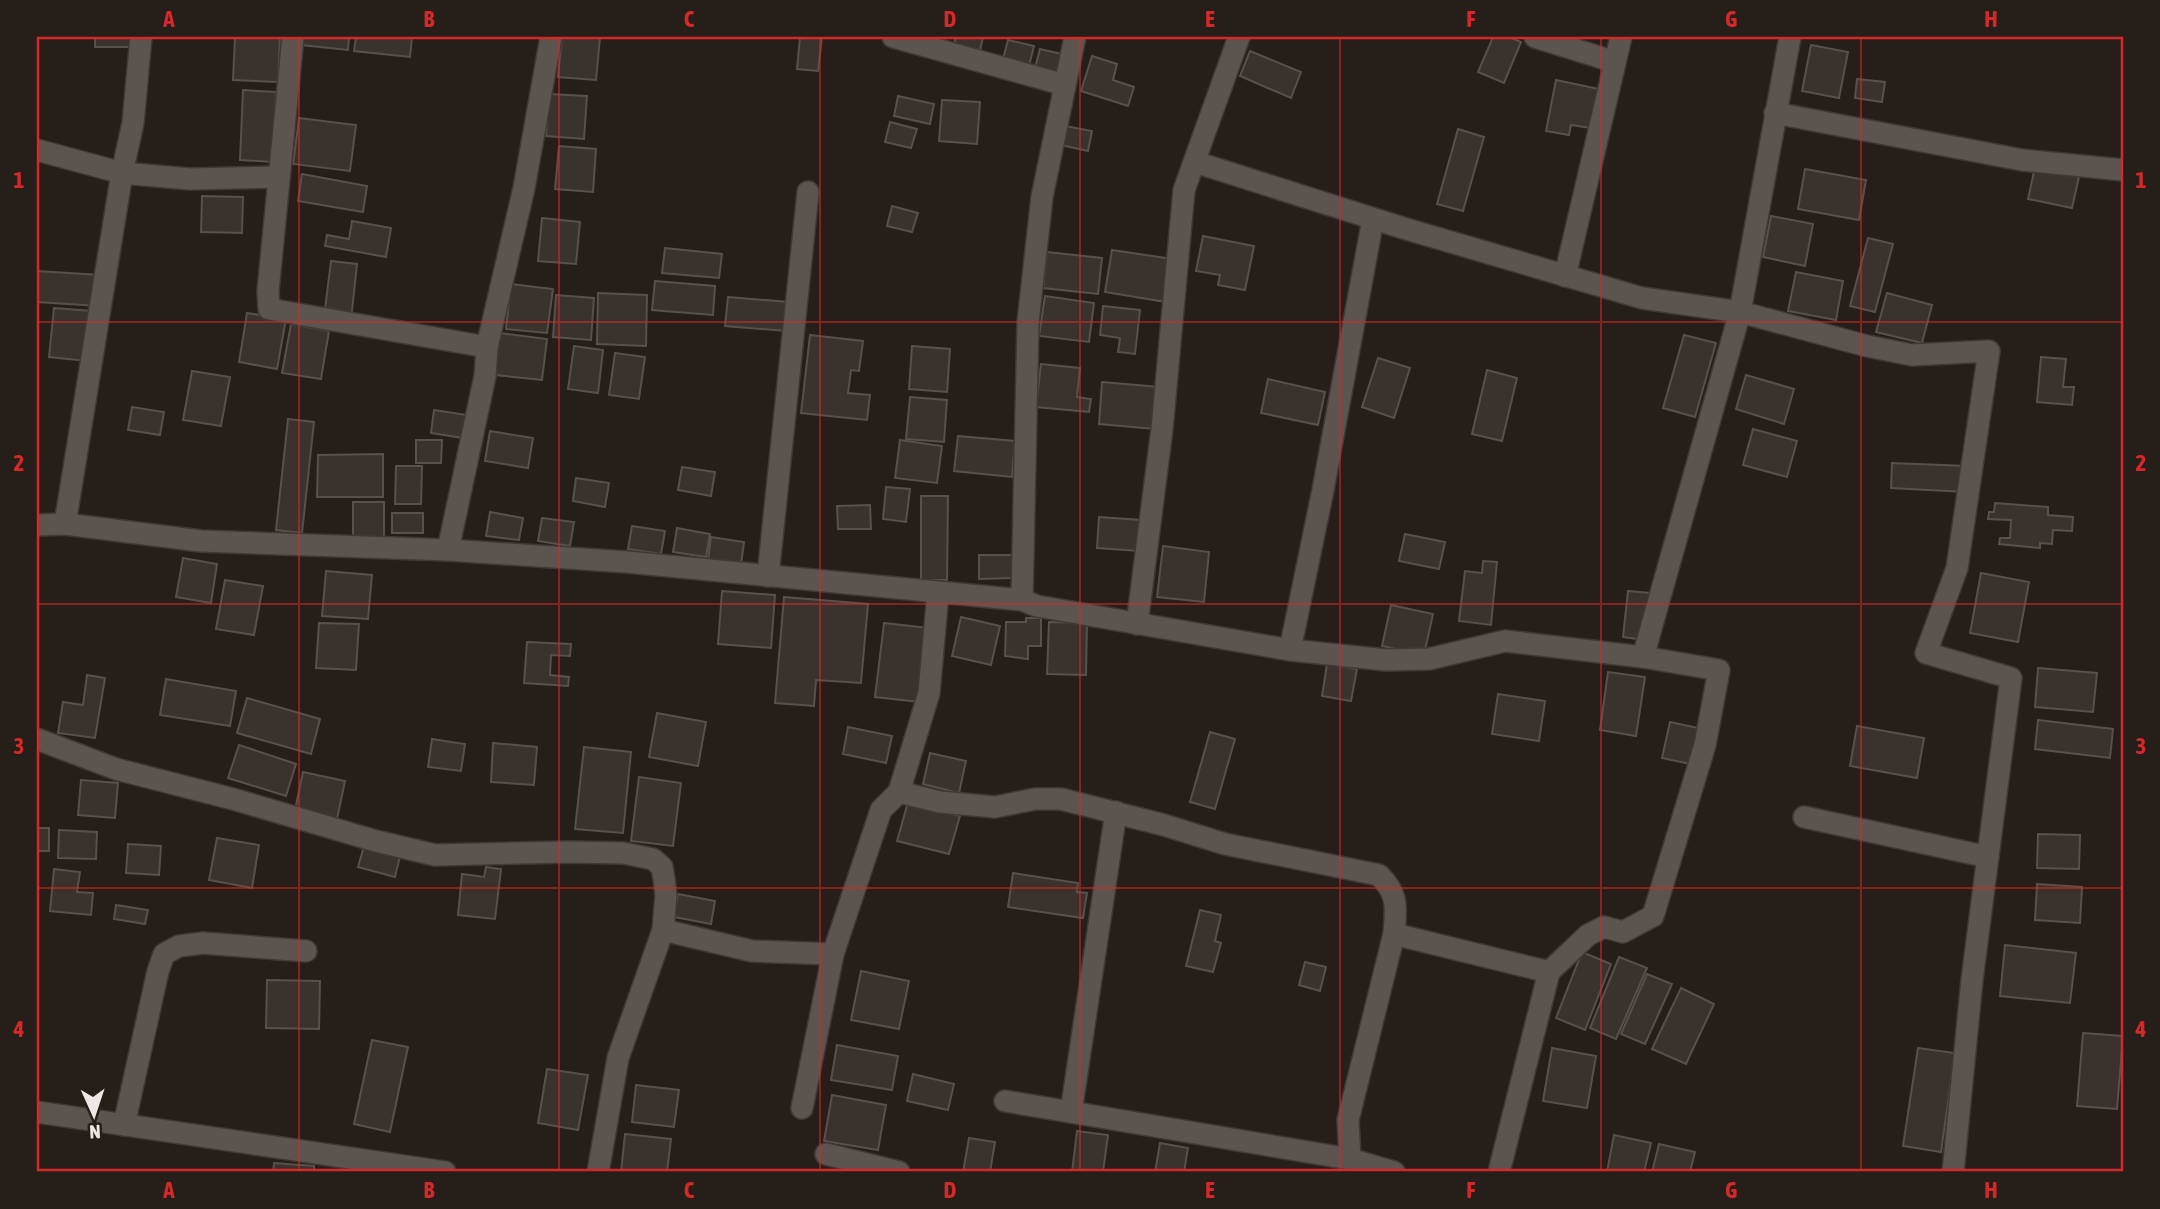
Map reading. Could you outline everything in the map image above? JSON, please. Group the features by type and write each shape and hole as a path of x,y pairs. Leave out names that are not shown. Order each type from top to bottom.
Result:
{"street":[{"path":"65,524 132,123 141,37"},
{"path":"293,37 278,177 268,291 269,309 486,347"},
{"path":"448,550 485,376 486,347 523,188 551,37"},
{"path":"893,37 1065,85"},
{"path":"1022,600 1028,322 1042,197 1074,37"},
{"path":"1137,624 1162,429 1184,190 1239,37"},
{"path":"1535,37 1615,62"},
{"path":"1565,276 1621,37"},
{"path":"1643,657 1740,312 1790,37"},
{"path":"1775,113 2022,160 2123,170"},
{"path":"37,150 122,173 190,178 278,177"},
{"path":"1195,162 1373,219 1642,298 1740,312 1867,346 1912,355 1989,351 1957,568 1926,653 2011,678 1972,980 1953,1172"},
{"path":"768,576 808,192"},
{"path":"1290,650 1323,490 1373,219"},
{"path":"37,525 65,524 201,541 448,550 627,562 1022,600 1037,606 1290,650 1386,660 1429,659 1505,641 1643,657 1719,670 1701,758 1653,916 1623,932 1604,928 1588,935 1549,972 1499,1172"},
{"path":"802,1108 833,954 881,810 899,792 929,693 938,593"},
{"path":"37,740 116,769 435,855 623,853 653,859 662,867 664,879 663,930 618,1058 598,1172"},
{"path":"899,792 940,802 995,807 1035,799 1061,799 1225,844 1379,875 1390,886 1396,904 1394,934 1348,1120 1350,1159"},
{"path":"1071,1112 1116,813"},
{"path":"1804,817 1988,857"},
{"path":"663,930 752,951 833,954"},
{"path":"1394,934 1549,972"},
{"path":"124,1125 164,954 179,946 203,943 306,951"},
{"path":"1005,1101 1350,1159 1394,1172"},
{"path":"37,1112 445,1172"},
{"path":"826,1154 899,1172"}],"building":[{"path":"95,37 136,37 136,47 95,47"},
{"path":"235,37 280,37 278,82 233,80"},
{"path":"301,37 349,37 348,50 301,45"},
{"path":"356,37 412,37 410,57 354,51"},
{"path":"562,37 600,38 596,80 558,77"},
{"path":"800,37 822,37 818,71 797,69"},
{"path":"956,37 983,37 980,51 954,44"},
{"path":"1493,37 1509,37 1521,42 1504,83 1478,72"},
{"path":"1008,40 1034,46 1029,66 1003,59"},
{"path":"1811,45 1848,52 1839,98 1802,91"},
{"path":"1040,49 1066,55 1061,75 1035,68"},
{"path":"1250,51 1301,72 1291,98 1240,76"},
{"path":"1092,56 1117,64 1113,80 1134,87 1128,106 1081,91"},
{"path":"1857,79 1885,82 1882,102 1855,98"},
{"path":"1556,80 1599,89 1591,128 1571,125 1569,135 1546,131"},
{"path":"243,90 276,92 273,162 240,160"},
{"path":"549,94 587,96 584,139 546,136"},
{"path":"898,96 934,104 930,124 894,116"},
{"path":"942,100 980,102 977,144 939,141"},
{"path":"299,118 356,125 350,171 293,164"},
{"path":"890,122 917,129 911,148 885,142"},
{"path":"1065,126 1092,131 1088,151 1061,145"},
{"path":"1458,129 1484,137 1463,211 1437,204"},
{"path":"559,146 596,149 593,192 555,189"},
{"path":"2035,167 2079,177 2072,208 2028,199"},
{"path":"1805,169 1866,180 1859,220 1798,209"},
{"path":"302,174 367,186 363,212 298,201"},
{"path":"202,196 243,197 242,233 201,232"},
{"path":"892,206 918,213 912,232 887,226"},
{"path":"1771,216 1813,224 1805,266 1763,257"},
{"path":"542,218 580,222 576,264 538,261"},
{"path":"352,221 391,228 386,257 325,246 327,235 349,239"},
{"path":"1203,236 1254,246 1245,290 1218,285 1220,275 1196,271"},
{"path":"1868,238 1893,244 1875,312 1850,306"},
{"path":"665,248 722,254 719,278 662,273"},
{"path":"1112,250 1173,259 1166,302 1105,292"},
{"path":"1047,252 1102,258 1098,294 1043,288"},
{"path":"331,261 357,264 351,320 324,317"},
{"path":"37,271 100,275 98,306 37,302"},
{"path":"1796,272 1843,281 1836,320 1788,311"},
{"path":"655,281 715,286 713,315 652,310"},
{"path":"511,284 553,289 547,333 506,329"},
{"path":"598,293 647,295 646,346 597,344"},
{"path":"1887,293 1932,305 1922,343 1876,332"},
{"path":"556,295 594,298 591,340 553,337"},
{"path":"1045,296 1094,303 1089,342 1039,336"},
{"path":"728,297 789,302 787,331 725,326"},
{"path":"1103,306 1140,310 1135,354 1118,352 1120,338 1100,335"},
{"path":"54,308 92,311 87,361 49,357"},
{"path":"247,313 286,319 277,369 239,362"},
{"path":"291,324 329,331 321,379 282,373"},
{"path":"500,333 547,339 542,380 495,375"},
{"path":"810,335 863,341 859,371 851,370 848,393 870,395 867,420 801,413"},
{"path":"1684,335 1716,343 1695,417 1663,408"},
{"path":"574,346 603,350 598,393 568,389"},
{"path":"912,346 950,349 947,392 909,389"},
{"path":"615,353 645,357 639,399 609,395"},
{"path":"2041,357 2066,359 2063,387 2074,387 2072,405 2037,402"},
{"path":"1378,358 1410,368 1394,418 1362,407"},
{"path":"1041,364 1080,368 1077,397 1091,399 1089,412 1036,407"},
{"path":"1487,370 1517,378 1502,441 1472,434"},
{"path":"192,371 230,377 221,426 183,420"},
{"path":"1746,375 1794,389 1784,424 1736,409"},
{"path":"1268,379 1325,392 1318,425 1261,413"},
{"path":"1102,382 1159,387 1155,429 1099,424"},
{"path":"910,397 947,400 944,442 906,439"},
{"path":"132,407 164,412 160,435 128,430"},
{"path":"434,410 467,415 463,438 431,433"},
{"path":"288,419 314,422 302,533 276,530"},
{"path":"1753,429 1797,441 1787,477 1743,465"},
{"path":"490,431 533,438 528,468 485,461"},
{"path":"958,436 1015,441 1012,477 954,471"},
{"path":"416,440 442,440 441,463 416,463"},
{"path":"900,440 942,446 937,483 895,478"},
{"path":"383,454 383,497 317,497 318,455"},
{"path":"1892,463 1967,466 1966,492 1891,488"},
{"path":"396,466 422,466 421,504 395,504"},
{"path":"682,467 715,472 711,496 678,490"},
{"path":"576,478 609,483 605,507 573,501"},
{"path":"886,487 910,489 906,522 883,519"},
{"path":"921,496 948,496 947,580 921,580"},
{"path":"353,502 384,502 384,541 353,542"},
{"path":"1995,503 2048,507 2048,515 2073,517 2072,531 2053,530 2052,544 2040,543 2040,548 1999,544 2000,538 2010,538 2011,520 1988,519 1989,512 1994,512"},
{"path":"870,505 871,529 838,529 837,506"},
{"path":"490,512 523,518 519,540 486,536"},
{"path":"392,513 423,513 423,533 392,533"},
{"path":"1099,517 1141,520 1139,551 1097,548"},
{"path":"542,518 574,522 570,546 538,541"},
{"path":"632,526 665,531 661,554 628,549"},
{"path":"677,528 710,534 706,557 673,552"},
{"path":"1405,534 1445,542 1439,569 1399,561"},
{"path":"711,537 744,542 741,565 708,560"},
{"path":"1163,546 1209,552 1204,602 1157,597"},
{"path":"979,555 1012,555 1013,578 979,579"},
{"path":"183,558 217,564 211,603 176,597"},
{"path":"1483,561 1497,562 1491,625 1459,621 1465,571 1482,573"},
{"path":"326,571 372,575 368,619 322,616"},
{"path":"1981,573 2029,582 2018,642 1970,633"},
{"path":"225,580 263,586 254,635 216,629"},
{"path":"722,591 775,595 771,648 718,644"},
{"path":"1628,591 1650,593 1644,640 1623,637"},
{"path":"784,597 868,604 861,683 816,680 814,706 775,703"},
{"path":"1391,605 1433,614 1424,655 1382,646"},
{"path":"961,617 1000,626 991,665 952,656"},
{"path":"1026,618 1041,618 1041,646 1028,646 1028,659 1005,656 1006,622 1026,622"},
{"path":"1049,622 1087,623 1086,675 1047,674"},
{"path":"319,623 359,624 356,670 316,668"},
{"path":"884,623 928,628 919,702 875,697"},
{"path":"527,642 571,644 570,656 551,655 550,675 569,677 568,686 524,683"},
{"path":"1327,664 1357,669 1351,701 1322,696"},
{"path":"2038,668 2097,673 2093,712 2035,707"},
{"path":"1608,672 1645,677 1636,736 1600,730"},
{"path":"87,675 105,678 95,738 58,733 63,702 83,705"},
{"path":"166,679 236,691 230,726 160,715"},
{"path":"1498,694 1545,701 1539,741 1492,734"},
{"path":"247,698 320,719 311,754 237,733"},
{"path":"657,713 706,722 698,766 649,757"},
{"path":"2038,720 2113,729 2110,758 2035,749"},
{"path":"1670,722 1703,729 1695,765 1662,758"},
{"path":"1857,726 1924,738 1917,778 1850,766"},
{"path":"848,727 892,736 886,763 843,754"},
{"path":"1210,732 1235,739 1215,809 1190,802"},
{"path":"432,739 465,744 461,771 428,767"},
{"path":"493,743 537,747 534,785 491,782"},
{"path":"239,745 296,764 286,796 228,778"},
{"path":"584,747 631,752 623,833 575,829"},
{"path":"930,753 966,761 959,793 923,784"},
{"path":"303,772 345,781 337,819 295,810"},
{"path":"639,777 681,783 673,846 631,841"},
{"path":"81,780 118,783 115,818 78,815"},
{"path":"908,802 960,816 949,854 897,841"},
{"path":"37,828 49,828 49,851 37,851"},
{"path":"59,830 97,832 96,859 58,858"},
{"path":"2038,834 2080,835 2079,869 2037,868"},
{"path":"217,838 259,845 252,888 209,880"},
{"path":"128,844 161,846 159,875 126,873"},
{"path":"364,846 400,856 395,877 358,867"},
{"path":"486,867 501,869 495,919 458,915 462,874 484,877"},
{"path":"54,869 80,872 77,892 93,893 91,915 50,911"},
{"path":"1013,873 1078,883 1077,892 1087,893 1083,918 1008,907"},
{"path":"2037,884 2082,887 2080,923 2035,920"},
{"path":"678,894 715,901 711,924 674,917"},
{"path":"116,905 148,910 145,924 114,919"},
{"path":"1200,910 1221,915 1215,941 1221,943 1213,972 1186,966"},
{"path":"2005,945 2076,953 2070,1003 2000,996"},
{"path":"1582,952 1611,964 1585,1030 1556,1018"},
{"path":"1619,957 1647,968 1616,1039 1590,1028"},
{"path":"1305,962 1326,967 1320,991 1299,985"},
{"path":"861,971 909,981 899,1029 851,1020"},
{"path":"1647,974 1672,984 1645,1044 1621,1034"},
{"path":"267,980 320,981 319,1029 266,1028"},
{"path":"1681,988 1714,1004 1686,1064 1652,1049"},
{"path":"2083,1033 2123,1036 2117,1109 2077,1106"},
{"path":"372,1040 408,1047 390,1132 354,1124"},
{"path":"837,1045 898,1056 892,1090 831,1080"},
{"path":"1552,1048 1596,1056 1587,1108 1543,1101"},
{"path":"1918,1048 1955,1053 1941,1152 1903,1146"},
{"path":"547,1069 588,1075 578,1130 538,1123"},
{"path":"913,1074 954,1084 948,1110 907,1101"},
{"path":"636,1085 679,1090 674,1127 632,1122"},
{"path":"832,1095 886,1105 878,1150 824,1141"},
{"path":"1077,1131 1108,1135 1103,1172 1072,1172"},
{"path":"625,1134 671,1139 667,1172 621,1172"},
{"path":"1614,1135 1651,1143 1644,1172 1607,1172"},
{"path":"969,1138 995,1142 990,1172 963,1172"},
{"path":"1160,1143 1188,1148 1184,1172 1155,1172"},
{"path":"1659,1144 1695,1152 1690,1172 1652,1172"},
{"path":"274,1163 314,1166 314,1172 273,1172"}]}
